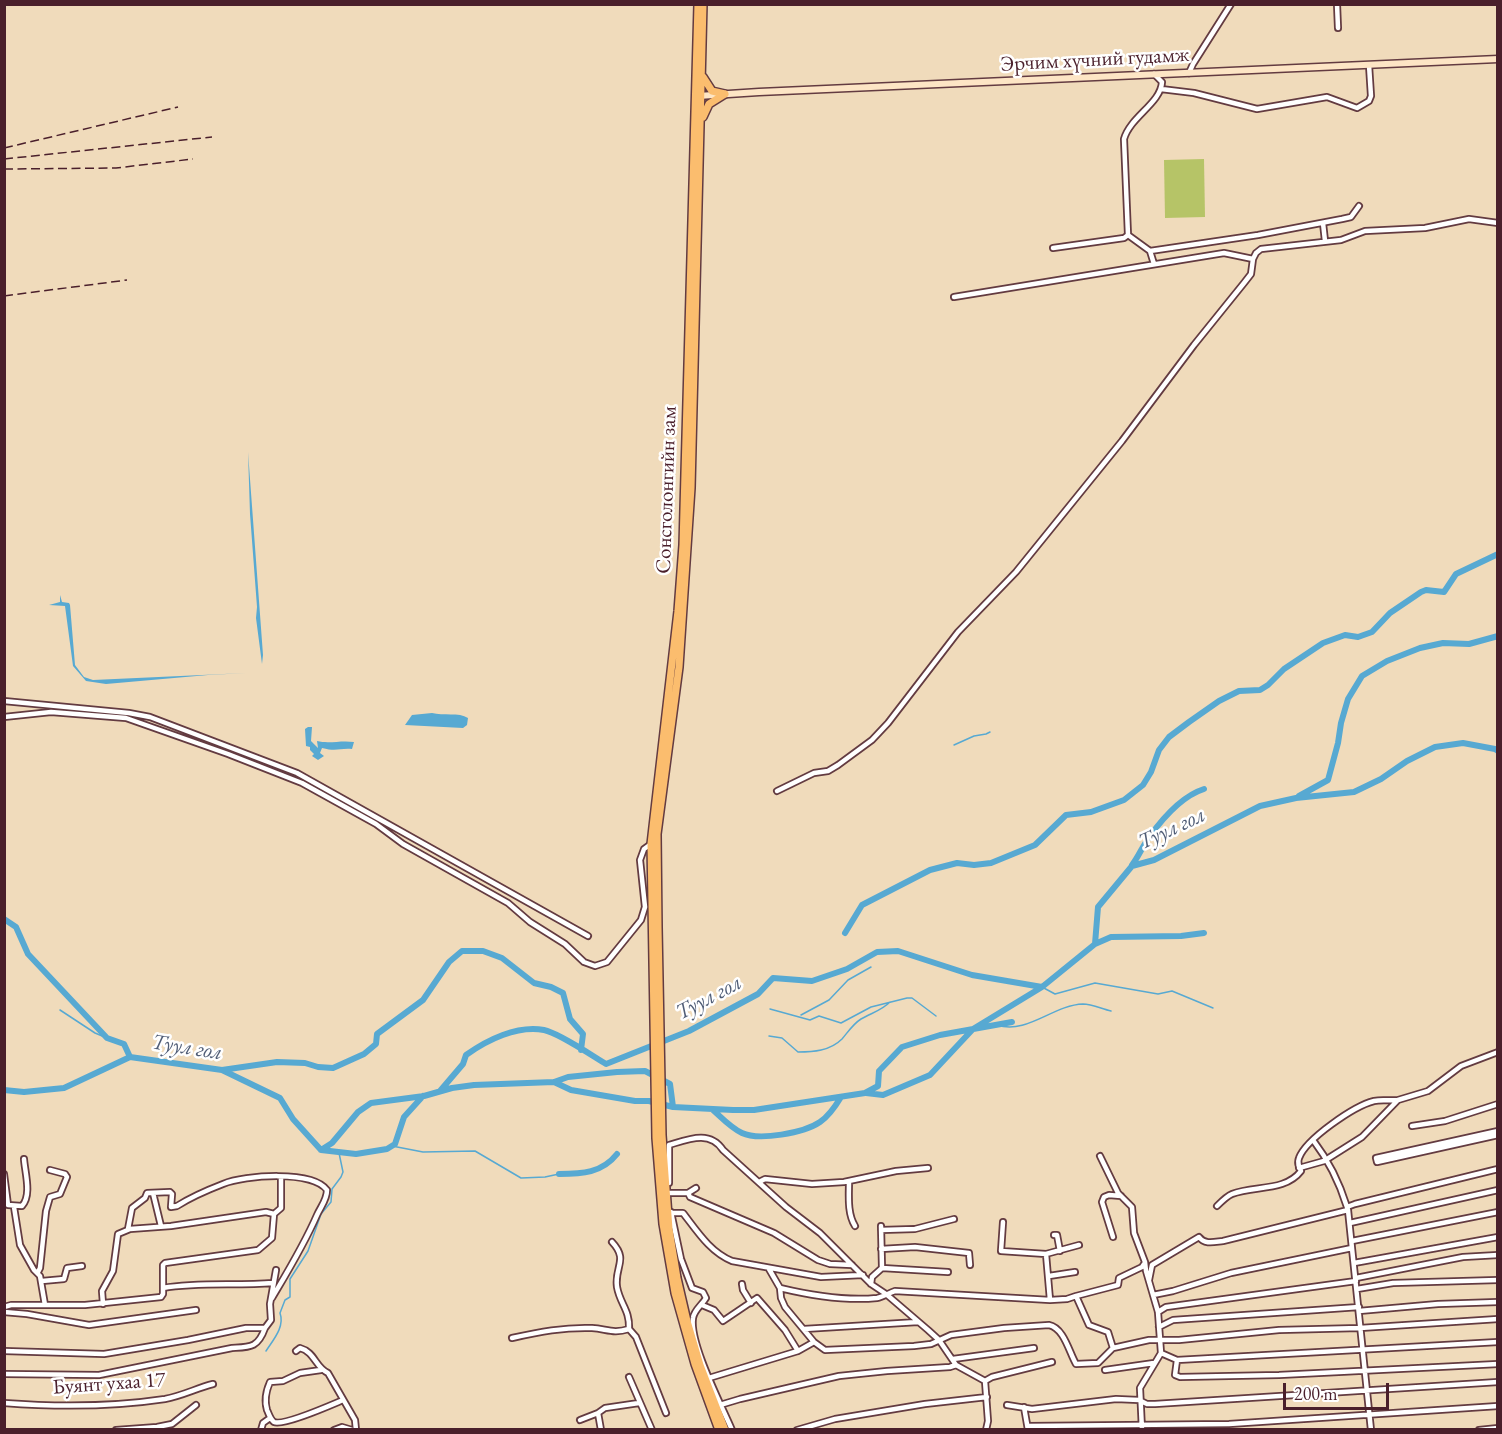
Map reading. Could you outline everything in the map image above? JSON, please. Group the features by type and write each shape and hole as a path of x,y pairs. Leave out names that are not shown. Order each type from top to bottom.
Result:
{"main road":[{"name":"Сонсголонгийн зам","path":"657,976 651,844 677,620 683,545 698,96 698,4"},
{"name":"Сонсголонгийн зам","path":"657,976 657,834 679,667 688,546 700,123 698,96 703,4"},
{"name":"Эрчим хүчний гудамж","path":"698,96 1497,59"},
{"path":"701,73 712,91 725,94"},
{"path":"700,123 710,104 725,94"},
{"path":"657,976 659,1136 663,1224 675,1293 695,1364 719,1430"},
{"path":"659,1136 669,1213 678,1259 681,1297 711,1395 725,1430"}],"street":[{"path":"1190,73 1193,64 1231,4"},
{"path":"1337,4 1338,28"},
{"path":"1161,89 1194,93 1257,109 1327,97 1357,108 1369,101 1371,96 1369,65"},
{"path":"1154,74 1161,80 1161,89 1126,129 1124,139 1128,235 1134,242 1150,251 1258,236 1351,217 1359,206"},
{"path":"777,791 814,773 828,771 873,740 903,705 958,632 1016,572 1122,441 1251,274 1253,259 1261,249 1345,239 1365,231 1425,228 1469,219 1497,223"},
{"path":"1323,223 1325,242"},
{"path":"1053,248 1124,238 1128,235"},
{"path":"1150,251 1154,264"},
{"path":"954,297 1224,253 1253,259"},
{"path":"4,701 129,712 150,717 297,772 588,936"},
{"path":"4,717 51,711 126,718 208,746 302,783 376,824 403,844 508,903 530,922 565,944 584,962 595,966 607,962 641,920 645,907 640,860 644,849 651,844"},
{"path":"1217,1206 1232,1194 1276,1186 1298,1176 1301,1171 1298,1164 1299,1156 1325,1128 1359,1107 1374,1101 1398,1100 1428,1091 1461,1066 1497,1052"},
{"path":"1299,1168 1327,1158 1362,1137 1398,1100"},
{"path":"1413,1126 1445,1121 1497,1104"},
{"path":"1459,1142 1376,1158 1376,1161 1494,1134"},
{"path":"696,1188 688,1193 668,1196 669,1145 705,1137 717,1141 723,1150 786,1207 820,1233 871,1284 886,1294 939,1340 957,1365 984,1381 988,1421 986,1430"},
{"path":"1314,1140 1327,1158 1337,1178 1350,1223 1371,1430"},
{"path":"1100,1156 1121,1196 1132,1207 1134,1233 1145,1262 1158,1312 1161,1353 1140,1388 1142,1427"},
{"path":"4,1174 9,1204 14,1207 22,1206 26,1202 27,1176 24,1159"},
{"path":"759,1182 765,1179 812,1184 928,1168"},
{"path":"1149,1280 1152,1265 1199,1238 1202,1242 1208,1243 1223,1241 1497,1169"},
{"path":"38,1272 50,1197 60,1194 67,1177 65,1174 50,1170"},
{"path":"4,1307 10,1305 103,1304 160,1297 163,1293 163,1265 165,1263 258,1250 263,1247 272,1238 274,1214 281,1208 281,1177"},
{"path":"4,1374 99,1375 232,1348 251,1347 257,1343 271,1320 272,1298 301,1251 327,1196 327,1190 323,1183 307,1178 281,1177 224,1183 177,1206 170,1206 172,1194 170,1192 147,1193 132,1208 128,1230"},
{"path":"849,1180 850,1209 855,1227"},
{"path":"1350,1223 1497,1190"},
{"path":"153,1193 161,1226"},
{"path":"688,1193 690,1197 726,1214 774,1233 819,1260 830,1264 852,1265"},
{"path":"1113,1237 1102,1202 1104,1197 1110,1195 1121,1196"},
{"path":"14,1207 20,1245 42,1281 45,1305"},
{"path":"103,1304 102,1291 113,1271 118,1234 128,1230 266,1212 274,1214"},
{"path":"1352,1241 1497,1212"},
{"path":"669,1213 683,1213 703,1240 723,1257 732,1261 821,1277 863,1275"},
{"path":"882,1268 881,1228 915,1229 954,1219"},
{"path":"1003,1222 1001,1251 1046,1254 1079,1245"},
{"path":"1054,1235 1057,1235 1060,1251"},
{"path":"1354,1263 1497,1237"},
{"path":"612,1242 621,1254 622,1263 617,1272 618,1288 630,1316 629,1329 636,1336 666,1413"},
{"path":"881,1248 915,1247 969,1252 970,1265"},
{"path":"1153,1295 1231,1273 1352,1248"},
{"path":"1046,1254 1050,1300"},
{"path":"1158,1312 1166,1307 1356,1279 1463,1257 1497,1255"},
{"path":"678,1259 692,1288 703,1292 705,1298 693,1318 695,1342 732,1430"},
{"path":"780,1288 807,1294 858,1298 880,1297 895,1291 1067,1299 1118,1285 1119,1278 1143,1267 1145,1262"},
{"path":"42,1281 64,1279 67,1269 82,1266"},
{"path":"871,1284 872,1277 882,1268 948,1272"},
{"path":"769,1269 780,1288 785,1307 814,1342 825,1350 914,1346 931,1344 951,1335 1049,1325 1055,1326 1062,1335 1076,1365 1098,1363 1113,1348 1149,1340 1179,1340 1279,1330 1360,1328 1497,1319"},
{"path":"272,1298 276,1270"},
{"path":"1049,1276 1075,1272"},
{"path":"1357,1288 1393,1283 1497,1280"},
{"path":"163,1288 185,1284 273,1283"},
{"path":"742,1284 751,1303"},
{"path":"1076,1296 1089,1325 1108,1332 1113,1348"},
{"path":"702,1305 714,1310 723,1321 757,1298 785,1330 798,1351"},
{"path":"1159,1327 1173,1320 1497,1302"},
{"path":"4,1312 89,1325 196,1310"},
{"path":"804,1329 919,1322"},
{"path":"4,1351 104,1354 246,1328 265,1328"},
{"path":"512,1338 552,1329 595,1328 609,1332 629,1329"},
{"path":"709,1378 798,1351 814,1342"},
{"path":"1161,1353 1177,1360 1497,1342"},
{"path":"296,1351 300,1348 311,1353 321,1370 328,1374 355,1420 356,1430"},
{"path":"953,1359 1034,1348"},
{"path":"1177,1360 1175,1375 1180,1377 1497,1364"},
{"path":"984,1381 1052,1362"},
{"path":"1105,1370 1154,1363"},
{"path":"720,1405 839,1376 950,1368 957,1365"},
{"path":"321,1370 300,1373 283,1381 270,1382 265,1399 270,1418 274,1422 281,1422 343,1400"},
{"path":"629,1377 651,1430"},
{"path":"1007,1406 1032,1409 1116,1399 1140,1400 1147,1404 1155,1404 1497,1382"},
{"name":"Буянт ухаа 17","path":"4,1403 93,1406 119,1404 165,1399 213,1384"},
{"path":"797,1430 835,1419 925,1404 987,1397"},
{"path":"580,1420 605,1408 639,1403"},
{"path":"116,1430 172,1424 196,1405"},
{"path":"1024,1407 1028,1428 1229,1424 1497,1406"},
{"path":"598,1413 601,1430"},
{"path":"261,1430 263,1423 270,1418"},
{"path":"334,1430 342,1427 352,1430"},
{"path":"1479,1430 1497,1428"}],"green space":[{"path":"1204,159 1205,217 1165,218 1164,160"}],"water":[{"path":"248,452 263,655 262,664 256,618"},
{"path":"60,595 62,602 70,605 75,665 84,677 93,680 246,673 106,684 86,681 73,666 65,606 49,605 60,602"},
{"path":"432,713 464,716 468,718 467,725 463,728 405,725 412,715"},
{"path":"312,727 311,741 318,748 317,741 354,742 352,749 322,748 320,753 324,756 318,760 312,756 314,754 310,747 306,746 305,729"}],"waterway":[{"name":"Туул гол","path":"845,933 862,905 930,870 957,863 974,865 991,863 1035,845 1066,815 1091,812 1124,800 1143,785 1151,772 1159,750 1169,737 1219,701 1239,691 1260,690 1284,669 1323,643 1345,635 1358,637 1372,632 1390,613 1421,592 1426,590 1444,592 1456,574 1498,554"},
{"name":"Туул гол","path":"1299,796 1328,780 1348,699 1362,676 1387,661 1420,648 1443,643 1469,644 1498,636"},
{"path":"954,745 990,732"},
{"name":"Туул гол","path":"440,1091 463,1064 466,1055 503,1035 523,1030 544,1030 566,1040 606,1064 689,1031 758,994 773,978 812,981 847,969 877,952 898,951 972,975 1042,987 1095,944 1098,907 1132,866 1154,860 1260,806 1296,798 1354,792 1435,747 1463,743 1498,751"},
{"path":"1132,865 1148,839 1167,815 1188,797 1204,789"},
{"name":"Туул гол","path":"4,919 16,927 28,954 107,1038 124,1044 130,1057"},
{"path":"1095,944 1111,937 1181,936 1204,933"},
{"path":"222,1070 277,1062 305,1063 333,1068 364,1054 376,1044 377,1034 423,1000 449,962 462,951 483,951 502,958 534,983 563,993 570,1019 583,1034 581,1050"},
{"path":"801,1015 829,1000 848,980 871,967"},
{"path":"1042,987 1055,994 1095,983 1158,994 1172,991 1213,1008"},
{"path":"866,1093 883,1095 930,1075 973,1029 1042,987"},
{"path":"770,1009 810,1020 819,1016 841,1023 871,1007 912,998 936,1016"},
{"path":"769,1036 782,1038 798,1052 821,1050 837,1043 858,1021 890,1002"},
{"path":"997,1025 1019,1026 1061,1009 1083,1004 1111,1011"},
{"path":"60,1010 95,1033 107,1038"},
{"path":"554,1082 571,1090 635,1101 649,1101 673,1107 754,1110 865,1093 878,1086 879,1071 902,1047 940,1035 1012,1022"},
{"name":"Туул гол","path":"4,1090 24,1092 64,1088 130,1057 222,1070 280,1098 293,1119 321,1150 332,1143 358,1112 371,1103 424,1096 474,1085 554,1082 568,1077 645,1071 670,1084 673,1107"},
{"path":"321,1150 356,1154 387,1149 395,1144 404,1117 423,1096"},
{"path":"713,1110 730,1126 742,1133 759,1136 781,1135 820,1122 832,1111 841,1097"},
{"path":"392,1146 423,1152 475,1151 521,1178 559,1174"},
{"path":"266,1351 280,1328 280,1313 285,1300 290,1297 290,1279 308,1251 321,1214 331,1202 332,1189 343,1172 339,1153"},
{"path":"559,1174 584,1173 598,1169 617,1154"}],"railway":[{"path":"4,148 178,107"},
{"path":"4,159 212,137"},
{"path":"4,169 116,168 193,159"},
{"path":"4,296 127,280"}]}
